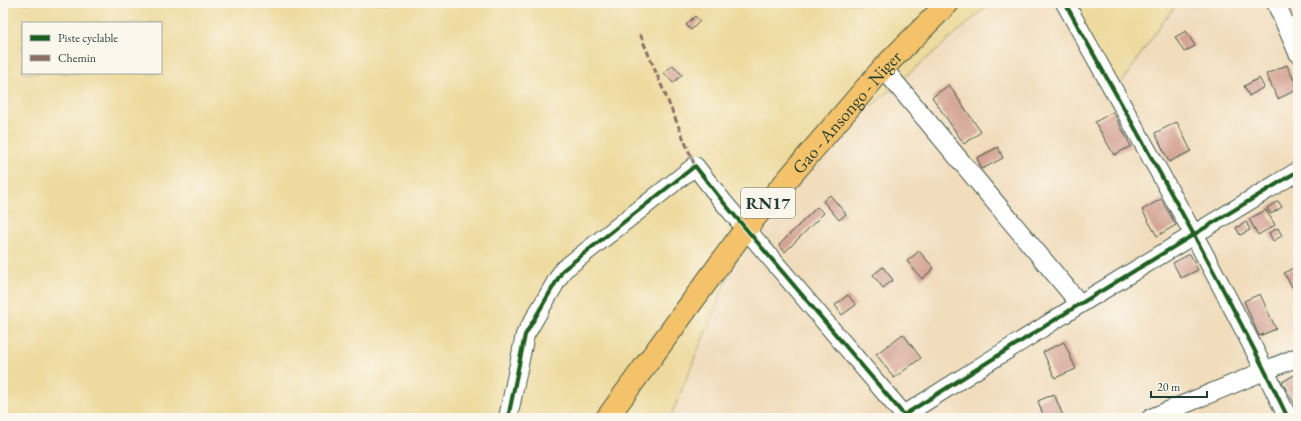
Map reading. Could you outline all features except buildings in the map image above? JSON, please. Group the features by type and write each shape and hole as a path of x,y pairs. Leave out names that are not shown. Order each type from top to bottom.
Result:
{"main road":[{"name":"Gao - Ansongo - Niger","path":"607,418 746,228 883,68 948,3"}],"street":[{"path":"1065,3 1194,234 1288,418"},
{"path":"1276,3 1298,53"},
{"path":"883,68 1080,304"},
{"path":"508,418 525,335 563,270 696,166 724,203 904,415 1080,304 1298,171"},
{"path":"1152,418 1298,357"}],"sand":[{"path":"3,3 991,3 759,203 670,418 3,418"},
{"path":"1067,3 1178,3 1162,23 1116,91"}],"marked path":[{"path":"640,34 695,166"}],"cycle path":[{"path":"1065,3 1208,260 1288,418"},
{"path":"508,418 525,335 563,270 695,166 724,203 904,415 1080,304 1298,171"}]}
